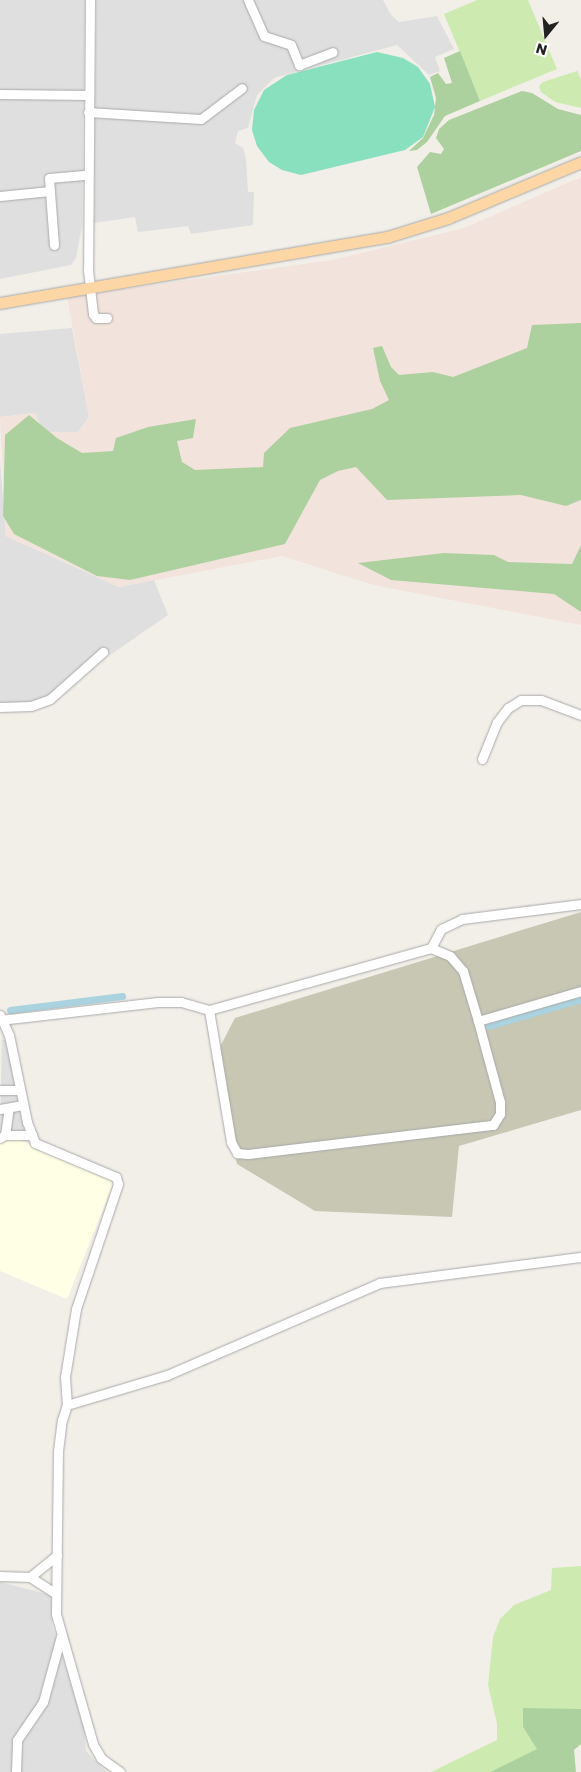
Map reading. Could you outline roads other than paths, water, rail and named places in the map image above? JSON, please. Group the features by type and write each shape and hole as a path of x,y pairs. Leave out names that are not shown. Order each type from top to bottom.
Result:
{"main road":[{"path":"0,303 90,286 243,264 387,237 448,218 581,162"}],"street":[{"path":"90,0 87,175 90,286 96,318 107,318"},
{"path":"248,0 264,36 290,45 299,65 333,52"},
{"path":"88,112 201,119 242,88"},
{"path":"0,94 88,95"},
{"path":"54,245 49,178 87,175"},
{"path":"0,196 50,191"},
{"path":"0,707 30,706 50,699 103,652"},
{"path":"482,759 497,722 508,708 521,700 541,700 581,715"},
{"path":"431,948 441,930 462,918 581,904"},
{"path":"120,1772 101,1758 93,1744 61,1635 55,1593 58,1451 62,1420 67,1405 65,1377 76,1309 118,1184 116,1177 40,1147 32,1135 1,1018 158,1002 181,1002 209,1010 431,948 450,956 462,971 500,1102 500,1114 493,1125 248,1154 237,1153 231,1142 209,1010"},
{"path":"478,1021 581,991"},
{"path":"0,1090 20,1090"},
{"path":"23,1105 4,1108 3,1137 32,1135"},
{"path":"67,1405 166,1374 380,1283 581,1257"},
{"path":"30,1577 57,1555"},
{"path":"0,1576 30,1577 55,1593"},
{"path":"16,1772 17,1740 43,1702 61,1635"}],"waterway":[{"path":"10,1010 122,996"},
{"path":"488,1026 581,999"}]}
